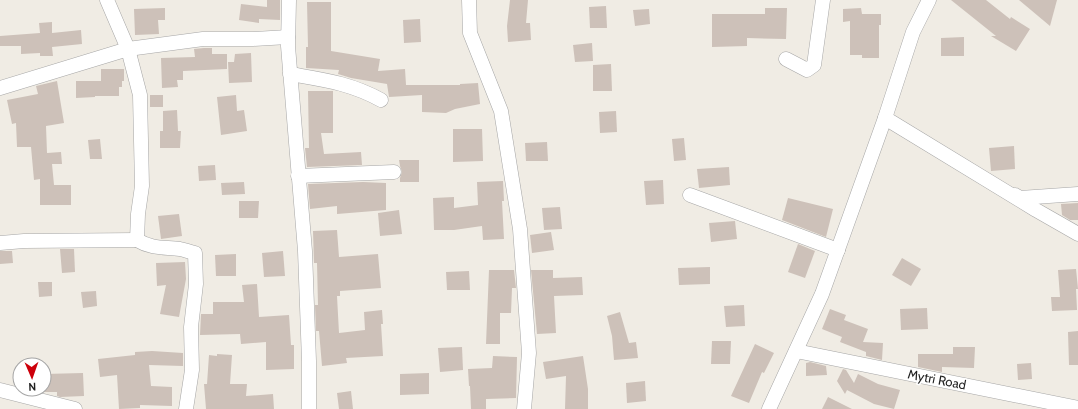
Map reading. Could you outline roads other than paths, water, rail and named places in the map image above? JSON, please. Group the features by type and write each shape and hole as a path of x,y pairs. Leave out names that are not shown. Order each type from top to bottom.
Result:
{"street":[{"path":"106,0 128,49 140,95 142,186 138,214 137,240"},
{"path":"289,0 288,37 290,74 305,251 309,409"},
{"path":"469,0 470,33 501,111 520,229 528,353 524,409"},
{"path":"786,59 807,70 814,65 823,0"},
{"path":"769,409 822,294 885,118 913,32 929,0"},
{"path":"0,88 128,49 203,39 270,39 288,37"},
{"path":"290,74 343,83 382,100"},
{"path":"885,118 1020,198 1078,194"},
{"path":"885,118 1078,234"},
{"path":"298,176 394,172"},
{"path":"690,195 838,250"},
{"path":"0,243 24,241 137,240 145,245 160,248 180,249 195,253 196,284 191,327 192,370 186,409"},
{"name":"Mytri Road","path":"796,351 1078,408"},
{"path":"0,390 75,409"}]}
